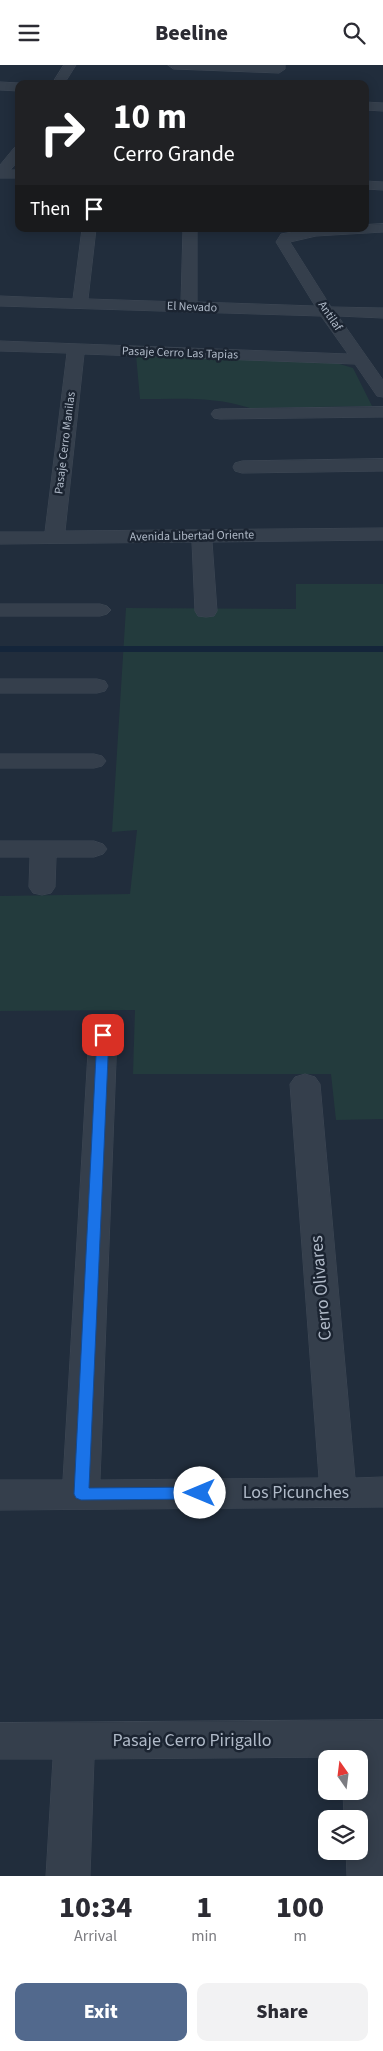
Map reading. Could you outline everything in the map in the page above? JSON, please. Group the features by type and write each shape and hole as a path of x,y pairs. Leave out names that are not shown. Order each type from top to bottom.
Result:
{"street":[{"path":"61,80 70,65"},
{"path":"174,65 279,67"},
{"path":"0,86 15,87"},
{"path":"369,106 383,107"},
{"path":"0,173 15,156"},
{"path":"0,173 15,174"},
{"path":"369,185 383,186"},
{"name":"Antilaf","path":"369,229 383,228"},
{"path":"80,303 89,232"},
{"path":"189,307 190,232"},
{"name":"Antilaf","path":"311,232 286,237 284,242 326,311 383,392"},
{"name":"El Nevado","path":"0,301 383,313"},
{"name":"Pasaje Cerro Las Tapias","path":"0,346 360,359"},
{"name":"Pasaje Cerro Manilas","path":"54,537 76,349"},
{"path":"220,414 383,412"},
{"path":"242,467 383,465"},
{"name":"Avenida Libertad Oriente","path":"0,538 383,534"},
{"path":"202,536 206,611"},
{"path":"0,610 100,610"},
{"path":"0,686 97,686"},
{"path":"0,761 94,761"},
{"path":"0,849 94,849"},
{"path":"42,887 43,849"},
{"path":"81,1494 103,1035"},
{"name":"Cerro Olivares","path":"305,1084 338,1492"},
{"name":"Los Picunches","path":"0,1495 383,1492"},
{"path":"369,1876 372,1738"},
{"name":"Pasaje Cerro Pirigallo","path":"0,1741 372,1738"},
{"path":"68,1876 74,1741"}],"green space":[{"path":"136,355 333,362 353,368 372,406 250,408 209,400 140,399"},
{"path":"296,584 383,584 383,1119 336,1120 331,1074 133,1074 135,1010 0,1011 0,896 130,894 137,830 112,832 126,608 296,609"}],"waterway":[{"path":"0,649 383,649"}],"route":[{"path":"103,1035 81,1494 200,1493"}]}
